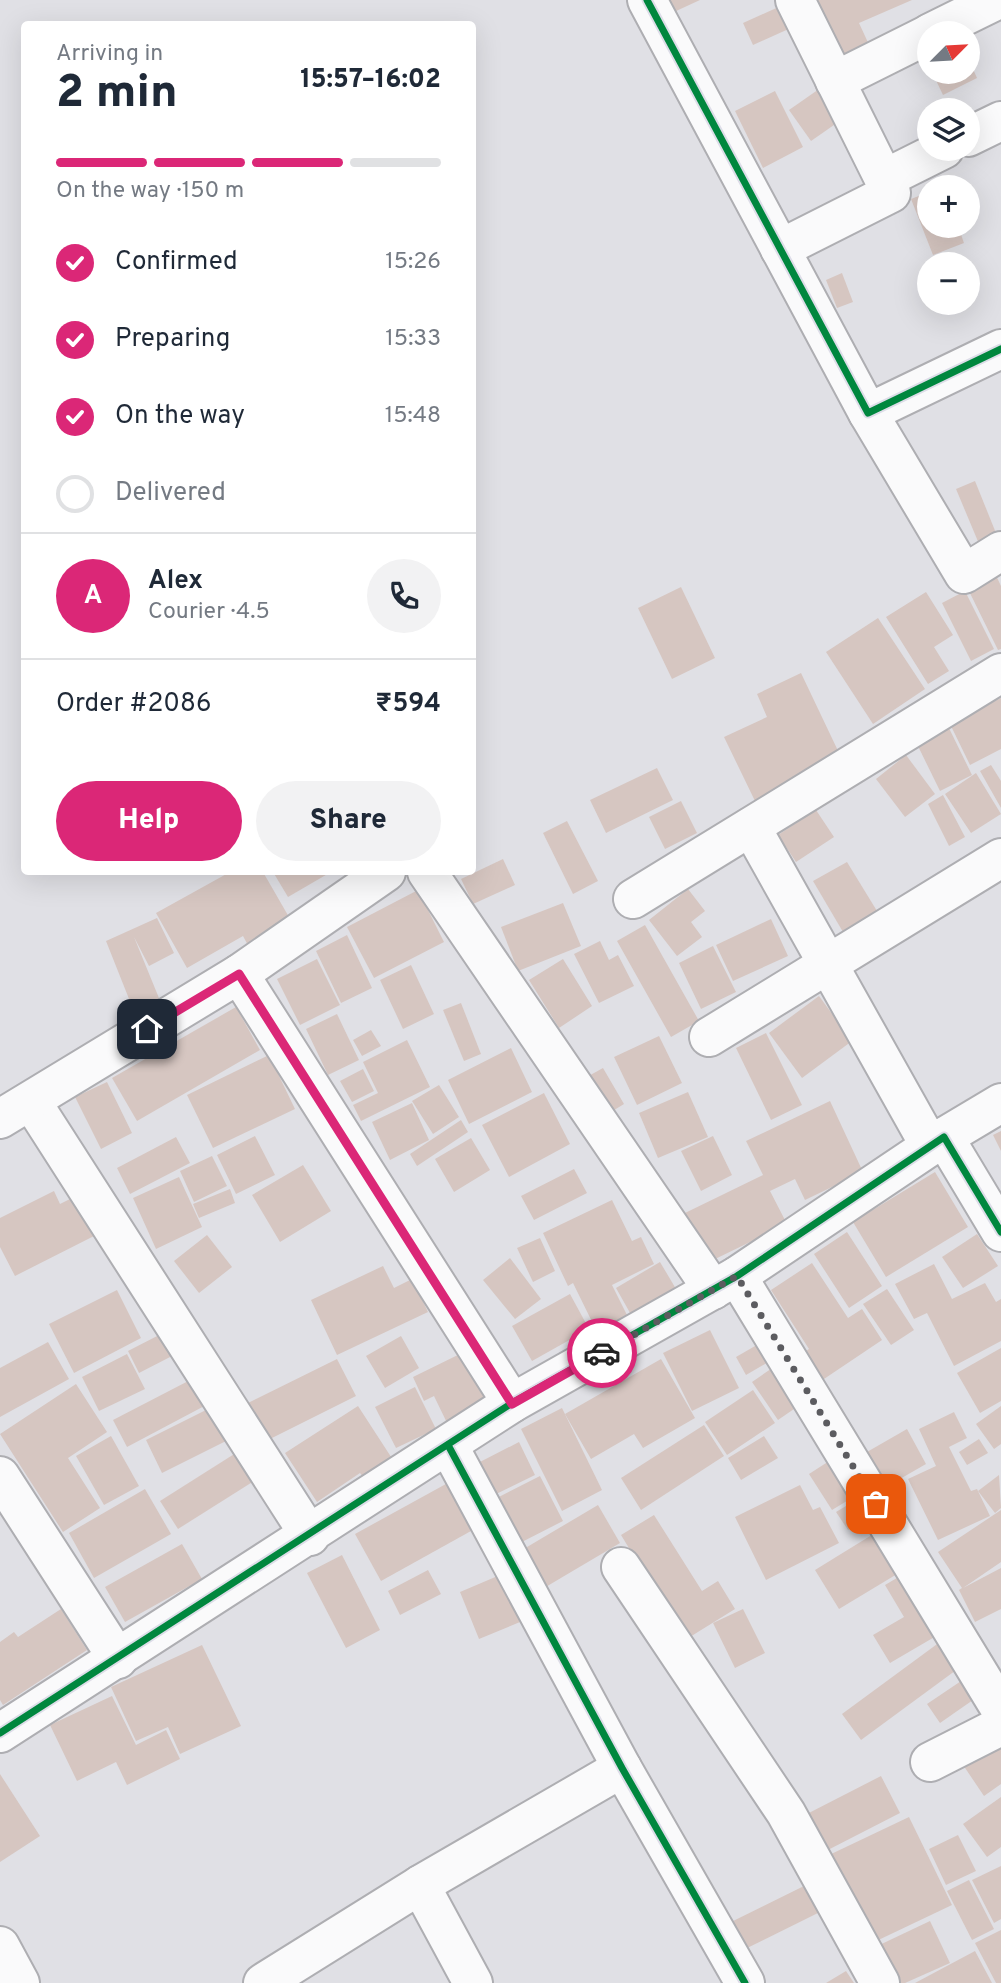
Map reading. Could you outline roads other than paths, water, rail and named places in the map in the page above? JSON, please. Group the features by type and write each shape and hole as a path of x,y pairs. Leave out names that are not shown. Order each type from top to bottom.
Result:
{"street":[{"path":"647,0 868,413 964,574 1001,551"},
{"path":"780,249 891,192 795,0"},
{"path":"956,21 997,0"},
{"path":"835,81 917,40"},
{"path":"980,131 1001,121"},
{"path":"884,179 920,161"},
{"path":"868,413 994,363"},
{"path":"633,899 1001,673"},
{"path":"751,827 828,964 937,1141 1001,1232"},
{"path":"709,1037 1001,858"},
{"path":"310,1536 15,1110 239,974 382,875"},
{"path":"429,875 725,1283 1001,1710"},
{"path":"239,974 512,1404"},
{"path":"0,1733 512,1404 725,1283 937,1141 1001,1103"},
{"path":"448,1445 622,1768 745,1983"},
{"path":"0,1476 118,1658"},
{"path":"621,1567 786,1813 880,1983"},
{"path":"930,1762 1001,1726"},
{"path":"277,1979 420,1885 622,1768"},
{"path":"420,1885 473,1983"},
{"path":"0,1946 20,1983"}]}
